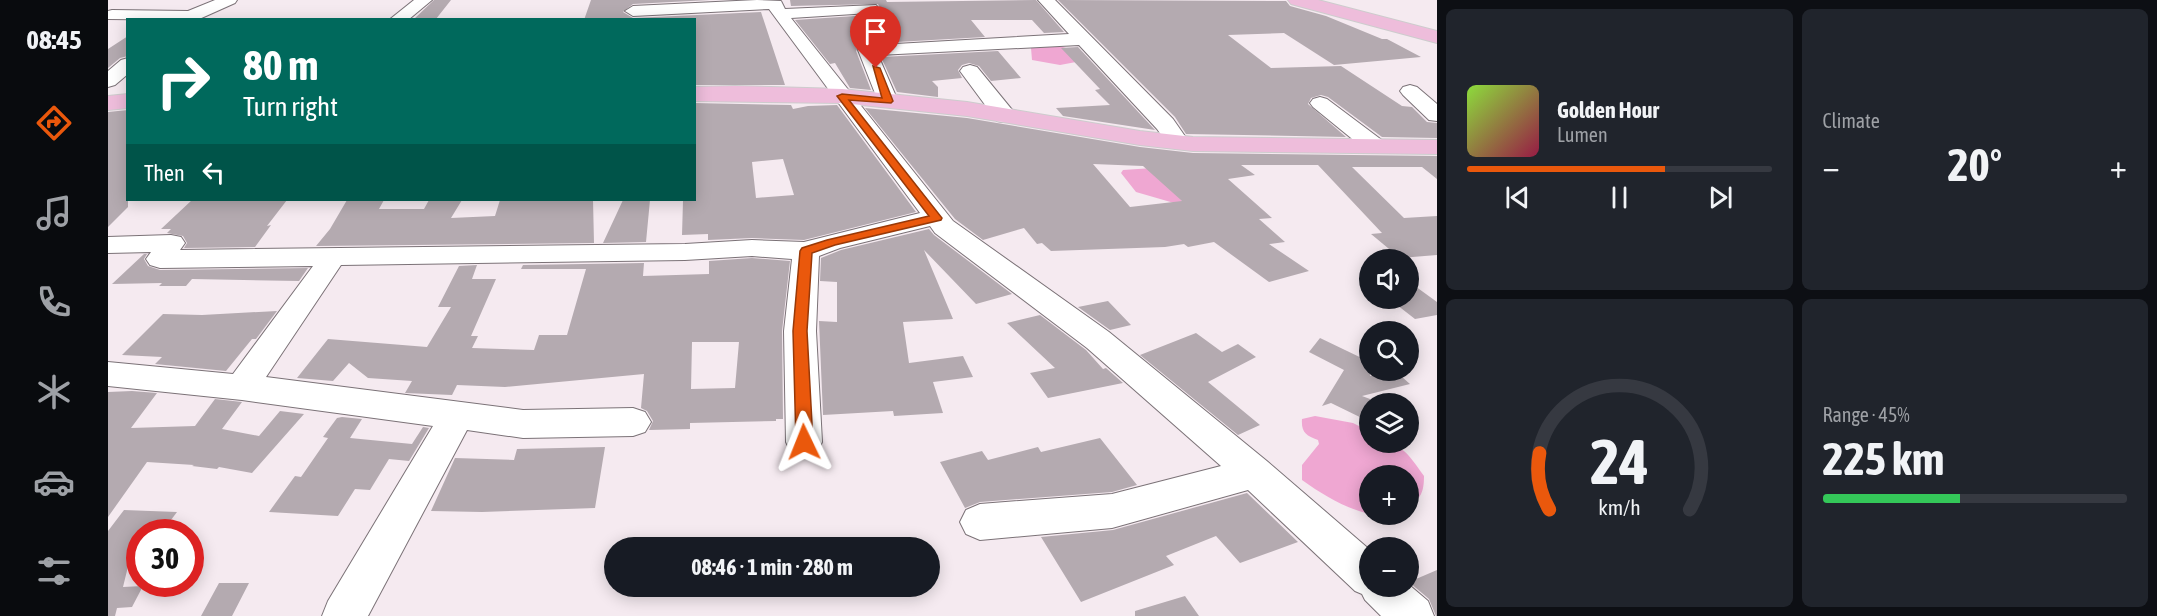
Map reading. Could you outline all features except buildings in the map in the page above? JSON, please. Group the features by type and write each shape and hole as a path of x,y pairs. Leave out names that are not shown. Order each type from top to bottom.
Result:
{"main road":[{"path":"1297,0 1437,37"},
{"path":"1314,0 1437,32"},
{"path":"696,94 842,96 1005,116 1178,142 1437,147"},
{"path":"108,103 126,100"}],"street":[{"path":"112,15 184,18 229,0"},
{"path":"401,18 424,0"},
{"path":"1046,0 1166,124 1178,142"},
{"path":"633,11 775,4 779,14 944,227 1098,340 1255,473 1359,567"},
{"path":"779,14 870,8"},
{"path":"888,101 867,50 1083,39"},
{"path":"108,81 126,66"},
{"path":"970,71 1005,116"},
{"path":"1410,91 1437,115"},
{"path":"1320,104 1375,146"},
{"path":"108,245 171,243 160,259 685,252 752,248 806,251 831,242 936,218"},
{"path":"804,442 800,331 806,251"},
{"path":"242,387 333,257"},
{"path":"108,374 242,387 523,424 633,422"},
{"path":"344,616 457,416"},
{"path":"980,522 1112,511 1255,473"},
{"path":"1392,597 1412,616"}],"shaded area":[{"path":"1064,47 1071,52 1076,62 1060,65 1032,60 1031,48"},
{"path":"1153,168 1183,202 1174,203 1136,192 1121,173 1123,170"},
{"path":"1315,416 1353,423 1359,426 1359,453 1406,453 1416,465 1359,465 1359,511 1351,508 1302,480 1302,465 1319,444 1318,440 1305,433 1302,419"},
{"path":"1419,469 1424,476 1419,497"}],"route":[{"path":"804,442 800,331 806,251 831,242 936,218 842,96 888,101 876,68"}]}
